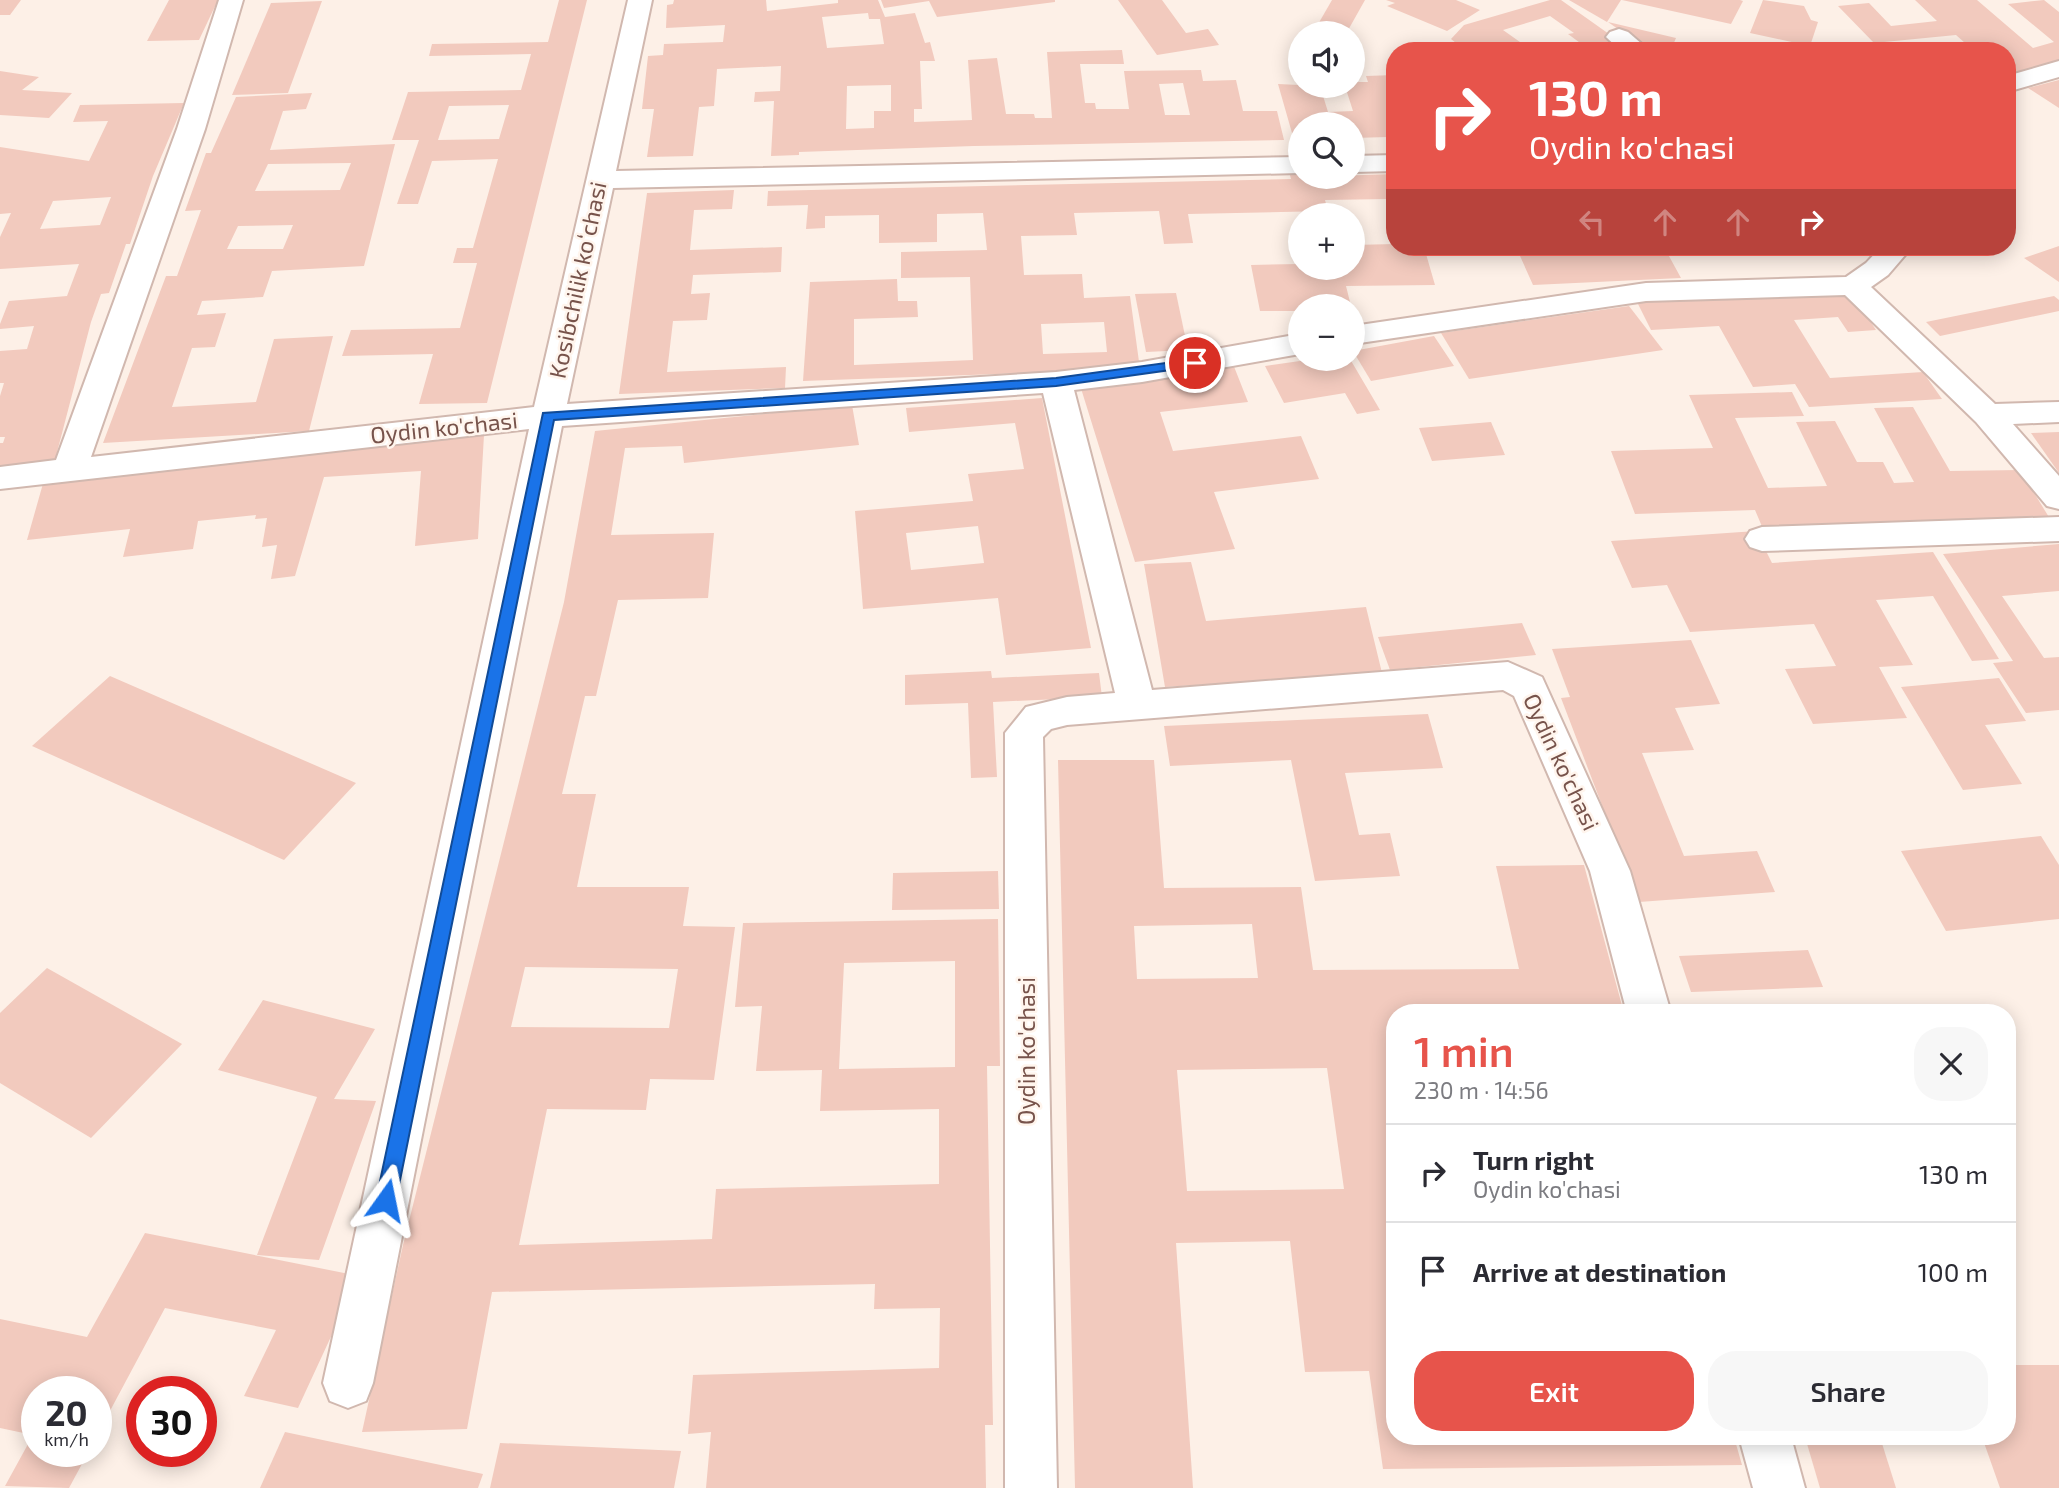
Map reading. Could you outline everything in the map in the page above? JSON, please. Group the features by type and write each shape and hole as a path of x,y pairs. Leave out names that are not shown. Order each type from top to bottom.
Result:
{"street":[{"path":"70,469 191,129 231,0"},
{"name":"Kosibchilik koʻchasi","path":"348,1383 548,416 640,0"},
{"path":"2016,81 2059,69"},
{"path":"1365,164 1386,163"},
{"path":"600,180 1288,165"},
{"path":"1365,333 1646,292 1853,286 1877,269 1889,256"},
{"path":"1853,286 1987,415 2059,498"},
{"name":"Oydin ko'chasi","path":"0,478 548,416 1056,382 1142,372 1288,346"},
{"path":"1056,382 1136,704"},
{"path":"1987,415 2059,412"},
{"path":"1762,539 2059,529"},
{"name":"Oydin ko'chasi","path":"1031,1488 1024,733 1039,717 1067,710 1508,676 1529,687 1610,871 1647,1004"},
{"path":"1767,1445 1779,1488"}],"building":[{"path":"0,0 21,0 10,15 0,15"},
{"path":"169,0 218,0 199,40 147,41"},
{"path":"559,0 587,0 487,403 419,404 433,354 342,356 351,330 460,328 477,263 453,263 457,248 473,248 498,159 432,161 418,204 397,204 419,140 392,140 408,92 521,90 531,54 429,56 432,44 548,42","holes":["509,105 499,139 438,140 449,106"]},
{"path":"674,0 766,0 767,11 838,3 838,0 878,0 885,17 915,13 925,43 930,42 935,61 920,61 922,109 914,109 914,122 972,120 968,60 997,58 1006,114 1034,114 1035,118 1052,118 1047,52 1122,50 1124,64 1080,64 1085,103 1095,103 1096,109 1129,109 1124,71 1201,70 1203,81 1236,80 1243,111 1277,111 1284,140 974,146 799,152 799,155 771,156 774,101 754,102 755,92 780,91 781,66 717,69 714,106 699,107 693,156 647,157 654,109 642,109 648,56 663,55 664,44 723,42 725,25 666,28 667,5 673,4","holes":["868,13 869,19 880,19 884,44 827,48 822,17","1183,83 1190,115 1165,115 1159,84","891,85 891,111 874,111 874,128 846,129 847,86"]},
{"path":"881,0 1055,2 937,17 929,1 884,8"},
{"path":"1118,0 1162,0 1186,33 1208,29 1219,45 1157,55"},
{"path":"1332,0 1365,0 1353,21 1320,21"},
{"path":"1386,0 1456,0 1480,10 1447,31 1387,6 1395,3"},
{"path":"1550,0 1561,0 1620,42 1579,42 1568,34 1574,33 1550,16 1503,30 1520,42 1455,42 1451,39 1464,25"},
{"path":"1569,0 1621,0 1607,22"},
{"path":"1622,0 1740,0 1743,1 1731,24"},
{"path":"1763,0 1804,6 1811,20 1818,22 1811,42 1792,42 1750,33"},
{"path":"1915,0 1977,0 2033,48 2054,42 2008,4 2044,0 2059,12 2059,62 2016,73 2016,42 1964,42 1956,35 1873,42 1838,6 1869,3 1891,26 1937,21"},
{"path":"322,1 288,93 232,95 271,3"},
{"path":"1608,22 1676,38 1674,42 1636,42"},
{"path":"0,71 39,77 22,90 72,93 49,118 0,115"},
{"path":"1386,75 1386,137 1365,138 1365,112 1328,112 1353,111 1349,98 1365,98 1365,82 1368,82 1366,76"},
{"path":"2059,80 2059,108 2028,88"},
{"path":"1278,84 1288,84 1288,98 1324,98 1328,112 1288,112 1288,119"},
{"path":"312,93 306,109 283,111 270,150 395,144 364,266 272,271 263,297 202,301 197,315 226,313 215,347 192,348 172,407 256,402 274,339 333,336 309,431 103,443 166,276 177,276 201,210 185,211 206,153 211,153 236,97","holes":["351,163 340,190 255,191 268,164","293,225 283,249 227,249 238,226"]},
{"path":"184,103 153,176 130,244 126,244 109,293 101,294 91,322 55,460 0,466 0,443 3,443 5,437 0,437 0,396 4,383 0,383 0,351 27,349 34,326 0,329 0,324 9,301 67,296 79,264 0,269 0,237 11,213 0,214 0,147 89,161 108,121 73,122 80,105","holes":["111,197 100,225 40,229 53,201"]},
{"path":"1386,174 1386,199 1288,203 1288,212 1188,214 1193,243 1164,244 1159,211 1074,213 1077,235 1021,236 1024,275 1082,274 1084,298 1130,296 1140,369 803,381 810,282 897,279 898,301 917,301 918,317 854,319 854,365 973,360 970,277 901,278 901,252 987,250 983,213 937,214 937,242 879,243 879,215 825,216 825,228 806,229 808,205 767,206 768,191 1288,179 1288,189 1365,189 1365,175","holes":["1104,322 1107,352 1043,354 1041,324"]},
{"path":"734,190 732,209 694,210 690,250 782,247 781,272 693,275 691,294 710,293 707,320 673,321 667,372 786,367 785,388 619,394 647,193"},
{"path":"1386,244 1386,256 1427,256 1435,285 1346,286 1348,294 1288,294 1288,311 1260,311 1251,265 1288,264 1288,280 1365,280 1365,245"},
{"path":"2059,246 2059,282 2024,258"},
{"path":"1520,256 1669,256 1681,278 1533,285"},
{"path":"1849,289 1876,330 1848,332 1838,317 1794,320 1830,378 1923,372 1942,399 1809,407 1795,384 1753,387 1719,326 1651,330 1637,302"},
{"path":"1176,293 1188,350 1146,352 1135,294"},
{"path":"2054,296 2059,300 2059,311 1940,336 1926,322"},
{"path":"1629,306 1663,350 1469,379 1441,333"},
{"path":"1434,336 1454,366 1371,381 1365,371 1365,349"},
{"path":"1288,363 1288,371 1357,371 1380,410 1357,414 1345,393 1284,403 1265,366"},
{"path":"1233,364 1248,402 1160,412 1173,451 1301,436 1319,479 1214,492 1235,549 1135,562 1079,382"},
{"path":"1792,392 1804,416 1735,418 1768,488 1827,486 1796,422 1835,421 1857,462 1883,462 1894,483 1914,482 1874,408 1913,407 1950,471 2020,470 2055,527 1766,536 1755,510 1635,514 1611,451 1713,448 1689,395"},
{"path":"1042,398 1091,648 1006,655 998,598 863,609 855,511 973,501 968,474 1024,469 1015,423 909,432 906,408","holes":["978,526 984,563 911,570 906,533"]},
{"path":"852,405 859,445 684,463 682,446 625,448 611,535 714,533 708,598 618,600 596,696 585,696 562,794 596,794 577,887 689,887 683,926 735,927 714,1080 650,1079 646,1110 547,1109 519,1245 712,1239 716,1189 939,1184 939,1109 820,1111 822,1070 756,1071 762,1006 735,1007 743,923 998,919 1000,1066 987,1066 993,1425 985,1425 986,1488 706,1488 711,1432 688,1434 693,1375 939,1368 940,1308 874,1309 875,1284 492,1292 467,1429 362,1432 403,1245 564,602 595,431","holes":["955,961 955,1067 839,1069 844,963","525,967 678,969 669,1028 511,1027"]},
{"path":"1491,422 1505,455 1432,461 1419,428"},
{"path":"2059,432 2059,473 2031,433"},
{"path":"484,435 478,539 415,546 421,471 324,477 295,576 271,579 277,545 262,547 267,518 255,519 256,515 198,521 193,549 123,557 130,529 27,540 44,480"},
{"path":"1756,531 1772,563 1933,552 1999,659 1972,661 1933,596 1876,600 1913,665 1879,667 1907,718 1813,724 1785,669 1836,666 1814,624 1690,632 1667,585 1632,588 1611,541"},
{"path":"2059,544 2059,591 2002,596 2044,658 2059,657 2059,710 2026,713 1993,663 2013,661 1943,554"},
{"path":"1191,562 1206,621 1366,607 1382,673 1165,687 1144,564"},
{"path":"1522,623 1536,655 1390,670 1378,637"},
{"path":"1691,640 1720,704 1675,708 1694,750 1642,753 1684,856 1757,851 1775,892 1639,902 1561,698 1570,697 1552,649"},
{"path":"991,671 992,678 1099,673 1102,697 993,702 997,777 971,778 968,703 905,705 905,675"},
{"path":"110,676 356,783 284,860 32,746"},
{"path":"1999,678 2026,721 1985,725 2022,784 1963,790 1901,687"},
{"path":"1428,714 1443,768 1345,773 1359,835 1390,833 1400,876 1315,881 1291,760 1170,766 1164,726"},
{"path":"1058,760 1154,760 1164,888 1301,887 1313,970 1519,969 1496,866 1584,865 1622,1004 1386,1004 1386,1445 1736,1445 1742,1465 1383,1469 1369,1371 1305,1372 1290,1241 1176,1243 1193,1488 1075,1488","holes":["1252,924 1258,978 1137,979 1134,926","1327,1068 1344,1189 1187,1191 1177,1070"]},
{"path":"2041,836 2059,865 2059,919 1946,931 1901,851"},
{"path":"998,871 999,909 892,910 893,873"},
{"path":"1808,950 1823,987 1691,992 1679,956"},
{"path":"47,968 182,1044 91,1138 0,1083 0,1013"},
{"path":"263,1000 375,1029 334,1099 376,1101 319,1260 257,1255 317,1097 218,1070"},
{"path":"145,1233 359,1276 298,1408 244,1396 276,1330 165,1308 129,1376 126,1376 112,1407 112,1376 21,1376 21,1432 0,1428 0,1319 87,1337"},
{"path":"2016,1365 2059,1365 2059,1488 2000,1488 1985,1445 2016,1445"},
{"path":"285,1432 483,1474 478,1488 260,1488"},
{"path":"500,1443 681,1451 674,1488 490,1488"},
{"path":"1807,1445 1883,1445 1896,1488 1820,1488"},
{"path":"21,1457 21,1467 80,1467 69,1488 5,1486"}],"route":[{"path":"386,1200 548,416 1056,382 1195,363"}]}
